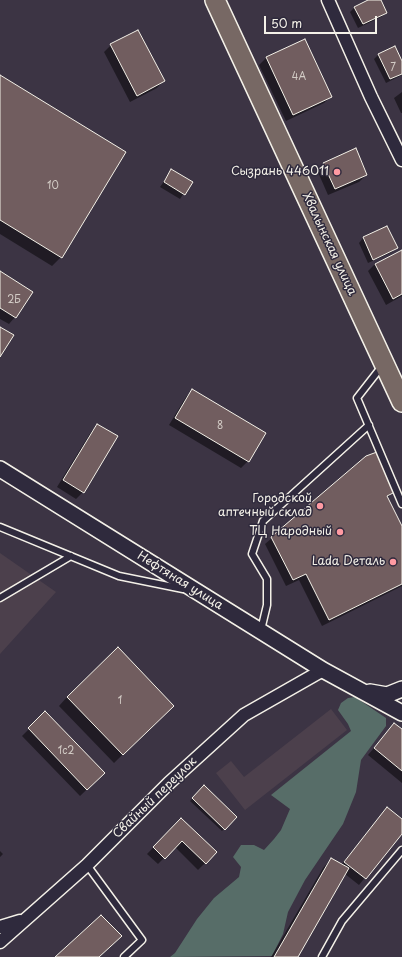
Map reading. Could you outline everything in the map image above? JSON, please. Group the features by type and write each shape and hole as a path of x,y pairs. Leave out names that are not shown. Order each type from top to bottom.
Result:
{"main road":[{"name":"Хвалынская улица","path":"216,0 402,402"}],"street":[{"path":"328,0 371,97 402,160"},
{"name":"Нефтяная улица","path":"0,468 323,670 402,713"},
{"name":"Свайный переулок","path":"0,942 86,865 169,783 244,714 323,670"},
{"path":"361,691 387,695 402,688"},
{"path":"0,928 23,920"}],"lane":[{"path":"384,363 357,398 402,504"},
{"path":"261,631 267,605 267,580 252,554 263,520 368,425"},
{"path":"0,527 120,576 199,592"},
{"path":"0,598 71,556"},
{"path":"322,957 342,921 402,850"},
{"path":"86,865 142,940 124,957"}],"shaded area":[{"path":"0,553 56,592 0,654"},
{"path":"331,709 347,730 245,810 216,773 231,761 244,777"}],"green space":[{"path":"355,697 386,718 386,726 361,760 356,792 343,824 305,880 288,912 283,934 272,956 170,957 175,953 197,919 214,898 239,877 241,867 233,857 241,845 254,845 264,850 281,830 290,809 271,795 351,731 338,710 341,703 348,698"}],"building":[{"path":"368,0 381,0 387,13 363,24 354,7"},
{"path":"138,30 165,81 137,96 110,44"},
{"path":"305,39 332,97 293,115 266,57"},
{"path":"395,46 402,61 402,74 390,79 378,54"},
{"path":"0,75 126,152 62,258 0,220"},
{"path":"356,148 367,175 335,189 323,163"},
{"path":"171,169 193,182 185,195 164,182"},
{"path":"387,226 398,248 373,260 363,237"},
{"path":"402,250 402,294 393,299 375,264"},
{"path":"0,271 33,292 16,318 0,308"},
{"path":"0,327 14,335 0,357"},
{"path":"192,389 266,433 249,462 175,418"},
{"path":"97,424 118,436 84,493 63,480"},
{"name":"ТЦ Народный","path":"377,452 395,492 387,496 402,526 402,584 329,620 306,574 293,580 271,537 366,456"},
{"path":"118,647 174,706 123,755 67,697"},
{"path":"45,711 105,773 87,790 28,728"},
{"path":"394,723 402,729 402,771 374,748"},
{"path":"204,785 237,817 225,830 192,798"},
{"path":"387,807 402,819 402,834 366,879 344,862"},
{"path":"181,818 217,852 206,864 182,841 165,859 153,847"},
{"path":"331,858 349,868 298,957 274,957"},
{"path":"101,915 122,936 99,957 55,957"}],"place":[{"name":"Сызрань 446011","path":"337,172"},
{"name":"Городской аптечный склад","path":"320,506"},
{"name":"ТЦ Народный","path":"340,532"},
{"name":"Lada Dеталь","path":"393,562"}]}
